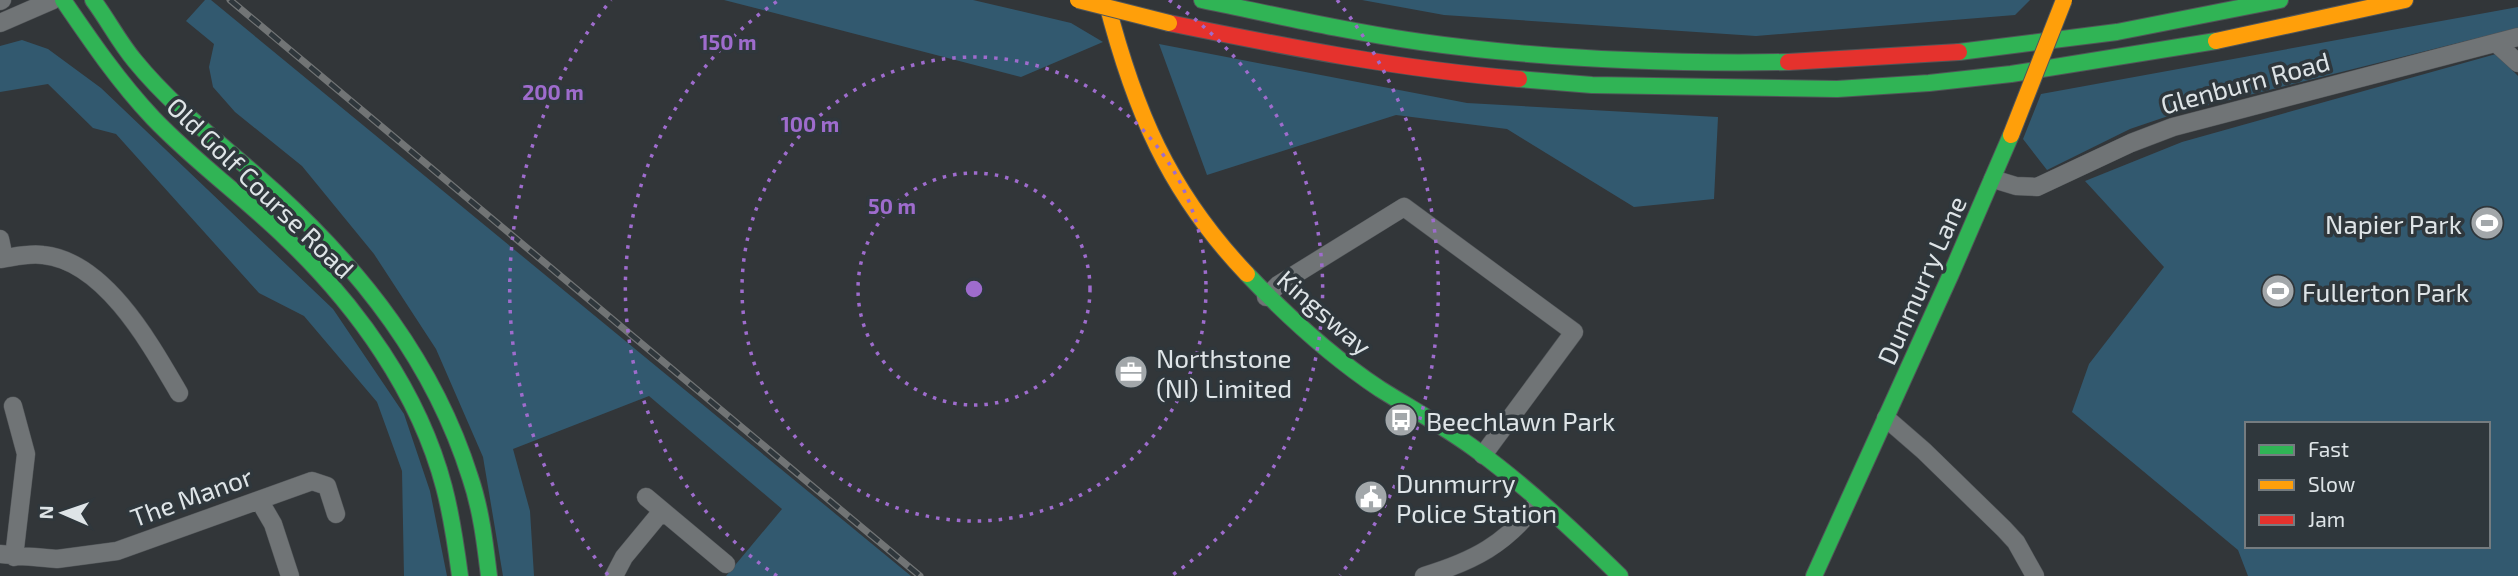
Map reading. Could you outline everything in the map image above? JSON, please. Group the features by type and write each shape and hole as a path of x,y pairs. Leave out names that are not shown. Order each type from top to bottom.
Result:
{"main road":[{"name":"Old Golf Course Road","path":"63,0 132,94 167,132 301,254 332,286 381,350 417,410 430,443 453,519 460,576"},
{"name":"Old Golf Course Road","path":"93,0 139,67 325,240 382,304 421,361 455,432 470,472 480,514 488,576"},
{"path":"1078,0 1169,23 1325,55 1448,73 1592,85 1838,89 2011,74 2216,41 2405,0"},
{"name":"Kingsway","path":"1106,0 1131,86 1163,159 1204,222 1266,297 1351,368 1483,455 1524,487 1620,576"},
{"path":"1202,0 1346,30 1450,46 1603,58 1718,63 1952,54 2148,26 2280,0"},
{"name":"Dunmurry Lane","path":"1814,576 1993,179 2064,0"},
{"path":"121,10 148,63 183,110"}],"street":[{"path":"0,23 53,0"},
{"name":"Glenburn Road","path":"1993,179 2016,186 2037,187 2131,143 2177,125 2518,37"},
{"path":"2496,43 2518,63"},
{"path":"1266,297 1278,285 1404,207 1574,332 1483,455"},
{"path":"0,239 2,259 28,254 46,255 66,261 99,282 131,318 179,393"},
{"path":"7,555 26,454 13,406"},
{"path":"1886,418 2004,529 2016,542 2035,576"},
{"name":"The Manor","path":"7,555 55,568 117,551 312,481 327,486 336,514"},
{"path":"646,497 726,564"},
{"path":"259,500 273,524 290,576"},
{"path":"1424,576 1475,558 1489,550 1502,541 1538,502"},
{"path":"614,576 624,557 662,511"}],"shaded area":[{"path":"205,0 211,0 911,576 726,576 782,509 649,396 513,449 530,511 534,576 503,576 483,457 436,349 374,254 302,166 235,112 213,87 209,67 214,44 186,21"},
{"path":"724,0 973,0 1071,23 1103,42 1021,77"},
{"path":"1362,0 2030,0 2015,15 1756,36 1444,15"},
{"path":"2518,7 2518,28 2177,113 2130,129 2047,170 2023,139 2041,94"},
{"path":"22,40 48,49 101,88 333,309 404,414 430,491 447,576 404,576 402,471 377,402 304,316 259,293 116,134 93,128 48,84 0,92 0,46"},
{"path":"1159,44 1467,103 1718,117 1714,199 1634,207 1507,129 1396,115 1207,175"},
{"path":"2496,54 2518,76 2518,576 2248,576 2238,550 2072,412 2089,364 2164,267 2085,181 2182,142"}],"railway":[{"path":"230,0 920,576"}],"traffic: fast":[{"path":"63,0 106,61 153,118 313,265 338,293 382,352 402,384 433,452 449,509 460,576"},
{"path":"93,0 129,54 151,79 184,113 307,222 392,321 437,395 455,435 477,501 489,576"},
{"path":"1202,0 1366,33 1512,53 1604,59 1788,62"},
{"path":"1959,52 2117,32 2280,0"},
{"path":"1519,79 1592,85 1837,89 2011,74 2216,41"},
{"path":"1814,576 2011,135"},
{"path":"1247,274 1327,350 1380,389 1464,441 1494,464 1568,526 1620,576"}],"traffic: slow":[{"path":"1078,0 1169,23"},
{"path":"1106,0 1129,77 1157,147 1196,212 1247,274"},
{"path":"2011,135 2064,0"},
{"path":"2216,41 2405,0"}],"traffic: jam":[{"path":"1169,23 1387,63 1519,79"},
{"path":"1788,62 1959,52"}],"place":[{"name":"Napier Park","path":"2487,223"},
{"name":"Fullerton Park","path":"2278,291"},
{"name":"Northstone (NI) Limited","path":"1131,372"},
{"name":"Beechlawn Park","path":"1401,420"},
{"name":"Dunmurry Police Station","path":"1371,497"}]}
